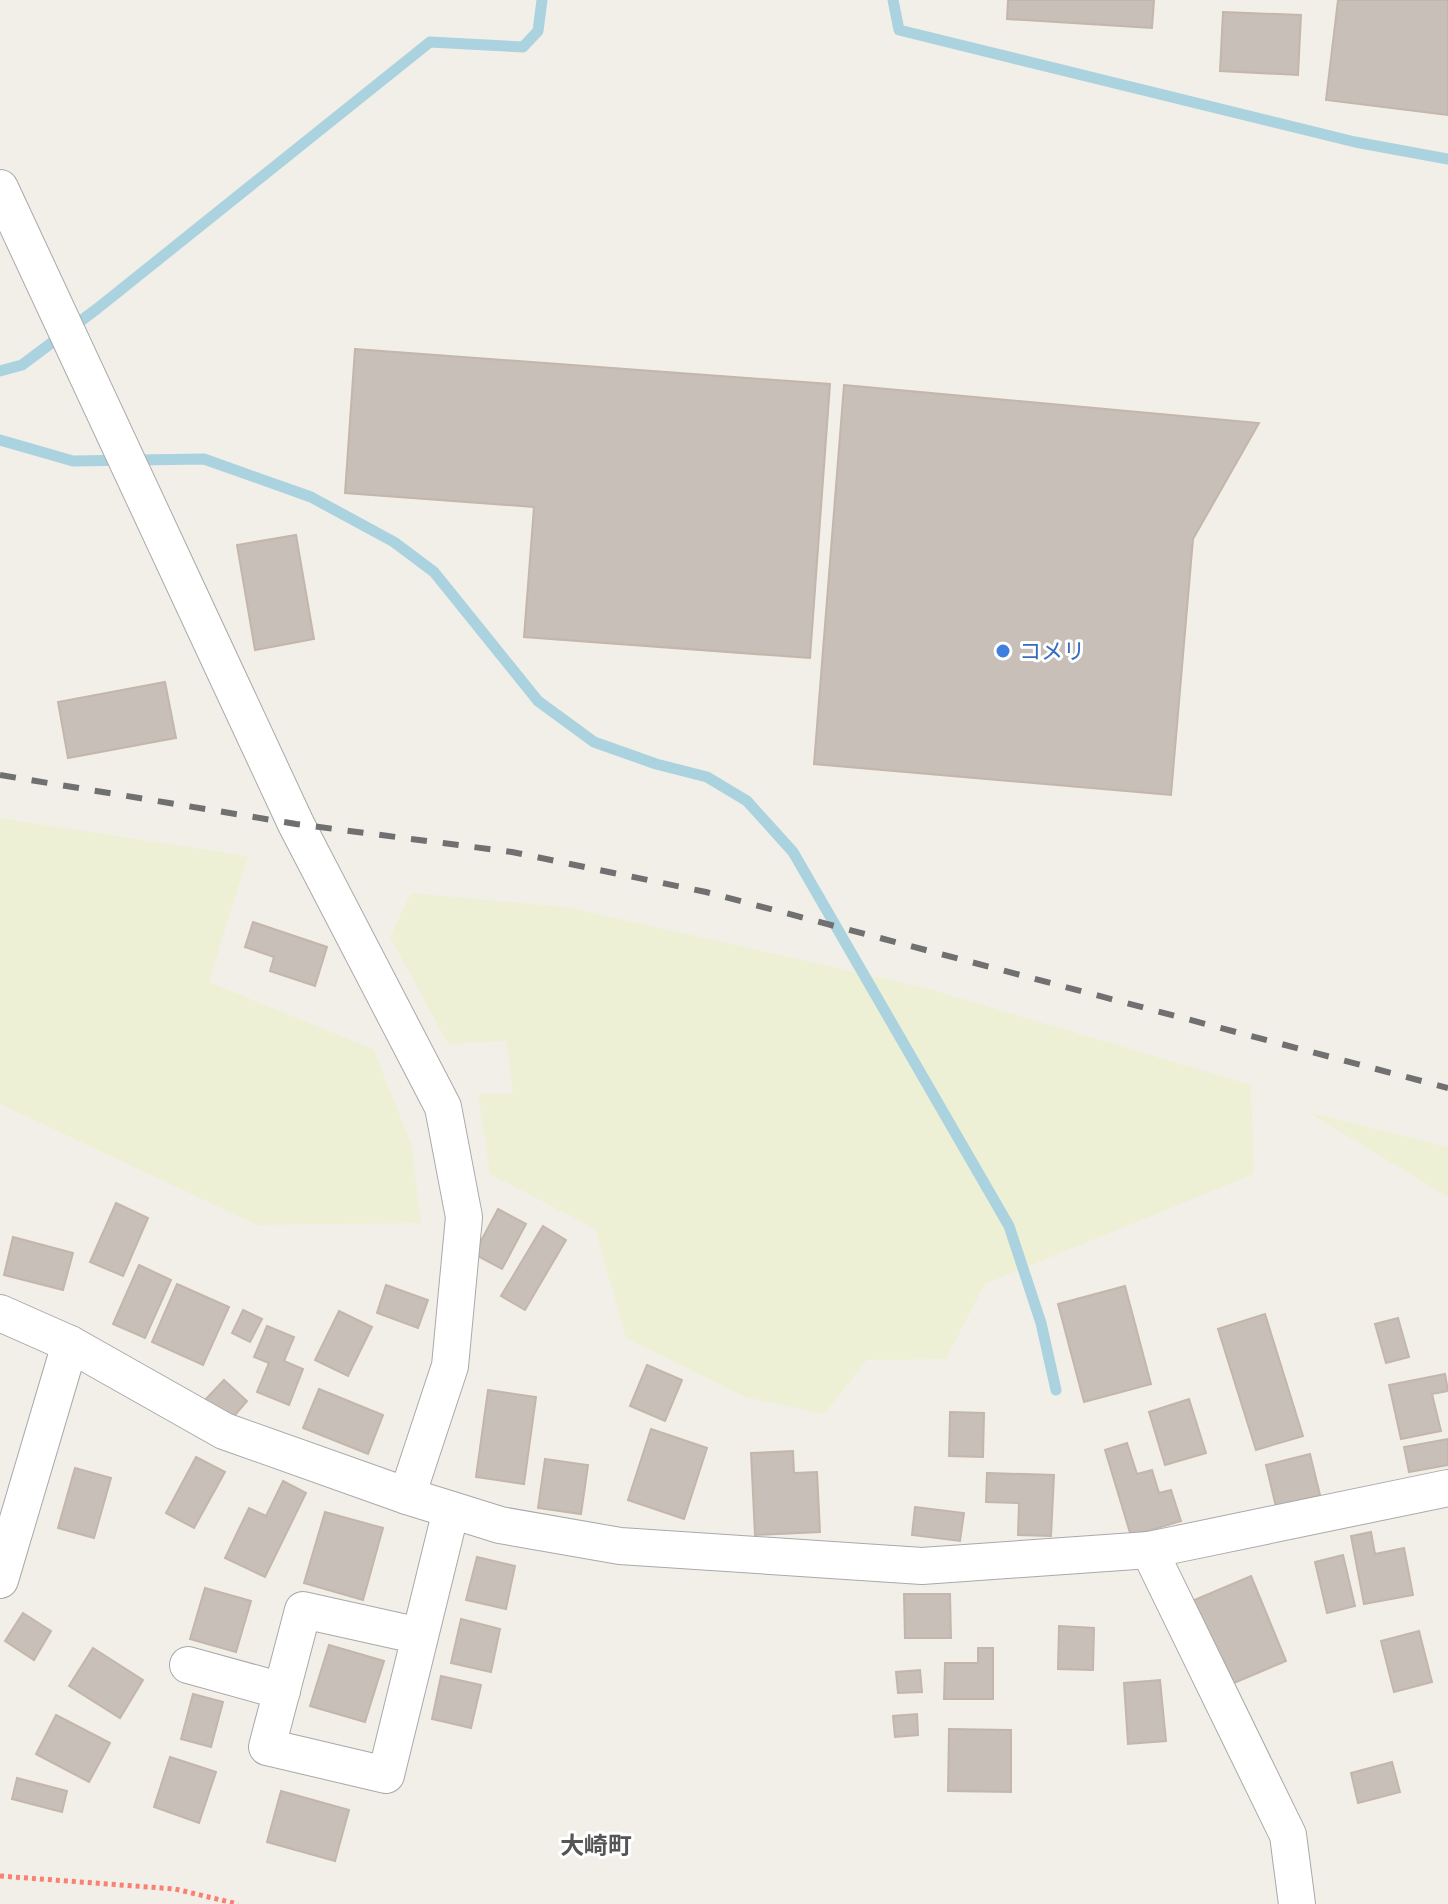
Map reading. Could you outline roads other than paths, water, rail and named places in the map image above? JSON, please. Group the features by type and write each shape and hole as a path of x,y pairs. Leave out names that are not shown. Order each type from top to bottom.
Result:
{"street":[{"path":"0,188 296,824 443,1107 464,1217 450,1366 407,1496"},
{"path":"0,1313 70,1344 224,1431 407,1496 500,1525 620,1546 922,1566 1149,1550 1448,1488"},
{"path":"0,1580 70,1344"},
{"path":"420,1636 303,1610 267,1747 386,1775 451,1510"},
{"path":"1149,1550 1288,1835 1297,1904"},
{"path":"188,1665 282,1691"}],"waterway":[{"path":"0,371 22,365 98,308 430,42 523,47 538,31 542,0"},
{"path":"893,0 899,30 1355,142 1448,159"},
{"path":"0,440 73,461 204,459 311,497 394,542 434,572 538,701 594,742 656,764 707,777 747,801 793,852 1009,1226 1041,1323 1056,1390"}],"railway":[{"path":"0,775 296,824 512,852 706,892 1448,1088"}],"place":[{"name":"コメリ","path":"1003,651"}],"district":[{"name":"大崎町","path":"596,1845"}]}
